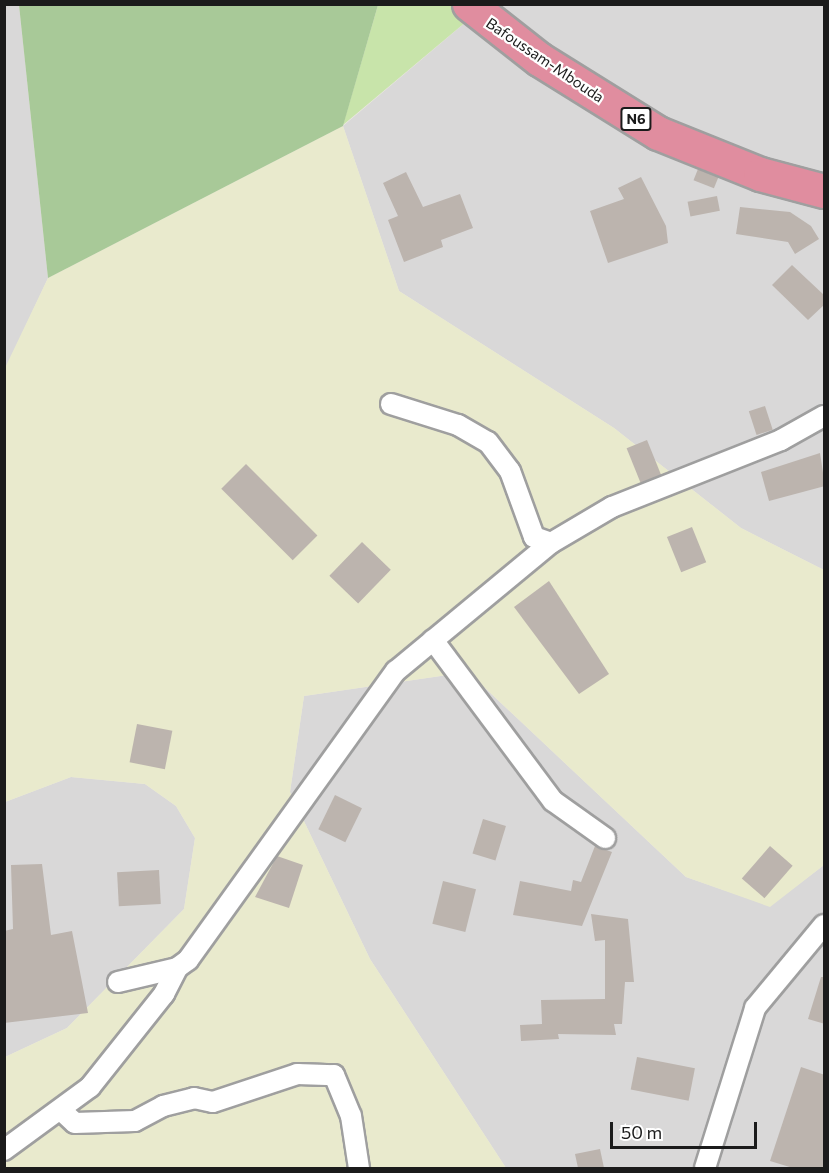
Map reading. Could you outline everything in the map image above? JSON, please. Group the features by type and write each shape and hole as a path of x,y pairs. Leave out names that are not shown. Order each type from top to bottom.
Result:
{"highway":[{"name":"Bafoussam-Mbouda","path":"469,4 539,58 658,133 760,174 825,191"}],"street":[{"path":"392,404 458,425 488,442 510,471 534,537 550,543"},
{"path":"4,1150 63,1112 127,1041 177,968 396,671 550,543 612,507 781,440 825,416"},
{"path":"432,640 553,801 604,838"},
{"path":"705,1168 755,1008 825,926"},
{"path":"118,982 177,968"},
{"path":"63,1112 75,1123 135,1121 163,1106 194,1098 213,1102 297,1074 334,1076 351,1116 359,1168"}],"shaded area":[{"path":"4,5 19,5 48,278 5,370"},
{"path":"486,5 824,5 824,570 741,528 614,428 399,291 343,126"},
{"path":"468,672 686,877 770,906 824,865 824,1168 506,1168 370,959 290,792 304,696"},
{"path":"71,777 145,784 176,806 195,838 184,909 67,1028 5,1057 5,802"}],"green space":[{"path":"19,4 378,5 343,126 48,278"},
{"path":"378,5 486,5 343,125"},
{"path":"343,126 399,291 614,428 741,528 824,570 824,865 770,907 686,877 468,672 304,696 290,792 370,959 506,1168 5,1168 5,1057 67,1028 184,909 195,838 176,806 145,784 71,777 5,802 4,370 48,278"}],"building":[{"path":"698,169 718,177 714,188 694,180"},
{"path":"406,172 423,207 460,194 473,228 441,240 443,247 404,262 388,220 398,216 383,183"},
{"path":"641,177 666,226 668,243 608,263 590,211 624,199 618,188"},
{"path":"717,196 720,211 690,216 688,202"},
{"path":"740,207 790,212 811,226 819,239 795,254 788,242 736,234"},
{"path":"792,265 825,296 825,304 808,320 772,285"},
{"path":"765,406 773,430 757,435 749,411"},
{"path":"647,440 661,475 641,483 627,448"},
{"path":"820,453 825,486 769,501 761,472"},
{"path":"246,464 317,535 293,560 221,489"},
{"path":"692,527 706,562 681,572 667,537"},
{"path":"362,542 391,570 358,604 329,576"},
{"path":"549,581 609,674 579,694 514,607"},
{"path":"137,724 172,731 165,769 130,762"},
{"path":"335,795 362,808 345,842 318,829"},
{"path":"483,819 506,826 495,860 472,853"},
{"path":"595,846 612,852 582,926 513,915 520,881 571,891 573,880 581,882"},
{"path":"770,846 793,866 764,898 742,878"},
{"path":"277,856 303,865 289,908 255,897"},
{"path":"42,864 51,935 72,931 88,1013 4,1023 4,931 13,929 11,865"},
{"path":"159,870 161,904 119,906 117,872"},
{"path":"443,881 476,889 465,932 432,924"},
{"path":"591,914 628,919 634,982 625,982 622,1024 614,1024 616,1035 558,1034 559,1039 521,1041 520,1025 542,1024 541,1000 605,999 605,940 595,941"},
{"path":"821,977 825,977 825,1024 808,1019"},
{"path":"637,1057 695,1068 689,1101 631,1089"},
{"path":"801,1067 825,1075 825,1168 793,1168 770,1161"},
{"path":"600,1149 604,1168 578,1168 575,1154"}]}
